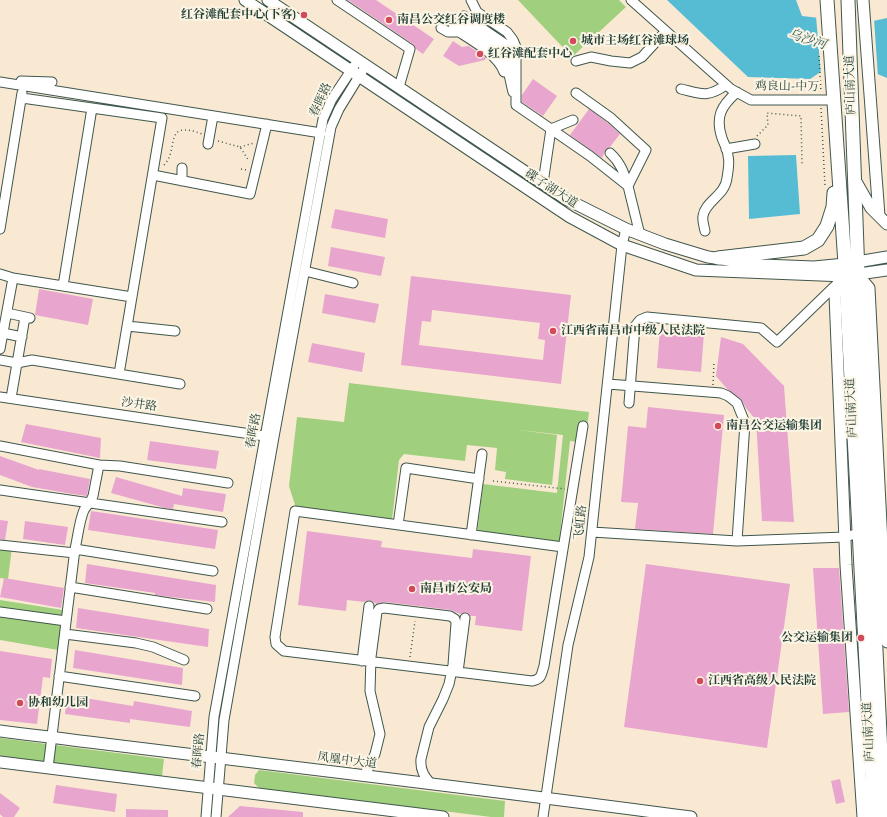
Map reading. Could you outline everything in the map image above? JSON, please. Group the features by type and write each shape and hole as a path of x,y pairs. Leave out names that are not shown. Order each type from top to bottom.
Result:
{"highway":[{"name":"庐山南大道","path":"827,0 829,96 838,155 851,269 884,817"},
{"name":"庐山南大道","path":"848,0 855,180 851,269 859,533 874,817"},
{"path":"718,258 804,248 818,240 827,226 833,207 838,155"}],"main road":[{"name":"碟子湖大道","path":"245,0 570,217 622,246 696,270 851,269 887,257"},
{"name":"碟子湖大道","path":"268,0 566,199 626,230 665,244 718,258 762,266 887,270"},
{"path":"864,0 870,84 883,220"},
{"path":"855,180 871,208 883,220"},
{"path":"863,817 845,537 835,295 851,269 869,288 887,642"},
{"name":"凤凰中大道","path":"0,730 216,758 545,797 691,817"},
{"path":"0,762 444,817"}],"street":[{"path":"337,0 410,49 399,87"},
{"name":"鸡良山-中万","path":"631,0 726,85 751,100 829,96"},
{"path":"471,1 477,12 507,32 514,40 516,47 516,105"},
{"path":"458,25 505,44 508,50 516,105"},
{"path":"458,25 502,65 516,105 590,156 628,186"},
{"path":"441,28 448,32 458,25"},
{"path":"576,61 591,57 630,63 642,57 666,31"},
{"name":"春晖路","path":"270,436 304,271 331,127 338,109 362,62"},
{"name":"春晖路","path":"206,817 213,788 216,758 224,720 320,133 323,119 332,99 355,74"},
{"path":"0,81 23,86 320,133"},
{"path":"0,81 52,82"},
{"path":"681,89 700,94 715,92 726,85"},
{"path":"0,229 23,86"},
{"path":"576,92 611,118 646,150 628,186"},
{"path":"705,231 703,215 709,204 718,197 726,185 729,156 719,123 721,111 727,100 737,92"},
{"path":"22,98 162,118 132,298 121,336 119,374"},
{"path":"63,286 92,108"},
{"path":"208,144 213,116"},
{"path":"551,130 573,120"},
{"path":"152,175 250,194 267,124"},
{"path":"543,183 551,130"},
{"path":"726,149 755,144"},
{"path":"610,153 616,158 622,167 640,235"},
{"path":"182,168 182,181"},
{"name":"飞虹路","path":"543,817 568,645 589,557 622,246 626,230"},
{"path":"628,403 635,326 640,320 647,317 761,328 777,342 851,269"},
{"path":"304,271 353,283"},
{"path":"0,274 13,278 132,298"},
{"path":"0,349 2,329 7,313 4,301 13,278"},
{"path":"7,313 28,318 22,337 11,398"},
{"path":"125,322 176,331"},
{"path":"2,329 22,337"},
{"path":"0,360 17,363 32,360 180,384"},
{"path":"608,384 721,393 737,403 745,423 737,542"},
{"name":"沙井路","path":"0,397 270,436"},
{"path":"563,547 296,511 275,637 276,644 284,651 368,660 409,667 454,670 532,681 538,680 541,676 573,490 583,426"},
{"path":"0,446 99,465 120,466 228,482"},
{"path":"472,535 482,454"},
{"path":"48,768 75,551 82,518 92,500 99,465"},
{"path":"398,525 406,468 479,479"},
{"path":"0,490 222,522"},
{"path":"592,532 737,542 845,537 859,533"},
{"path":"0,545 75,551 213,571"},
{"path":"70,588 207,609"},
{"path":"363,776 375,754 380,734 370,691 368,660 369,606"},
{"path":"368,660 377,612 379,609 384,608 450,616 455,619 454,670"},
{"path":"0,612 66,621"},
{"path":"431,784 422,775 420,764 421,759 429,727 443,699 454,670 465,618"},
{"path":"64,634 136,643 153,647 184,660"},
{"path":"59,676 196,696"},
{"name":"春晖路","path":"213,788 216,817"}],"path":[{"path":"825,186 829,96"},
{"path":"745,146 768,125 767,114 801,116 802,164"},
{"path":"240,147 263,140"},
{"path":"713,392 714,362"},
{"path":"493,481 573,490"},
{"path":"409,667 416,612"}],"green space":[{"name":"城市主场红谷滩球场","path":"518,0 619,0 626,7 572,57"},
{"path":"349,383 589,412 585,443 570,441 559,544 477,535 483,484 557,493 563,435 511,429 557,435 552,485 505,479 506,472 495,470 497,448 467,445 465,461 404,454 399,460 392,520 296,508 289,486 297,417 344,422"},
{"path":"0,545 12,547 8,579 0,578"},
{"path":"0,600 63,610 58,650 0,640"},
{"path":"0,738 164,759 162,776 0,756"},
{"path":"259,770 505,801 504,817 491,817 259,788 254,783 255,775"}],"water":[{"name":"乌沙河","path":"667,0 796,0 802,16 864,23 887,18 887,78 861,67 825,69 810,79 748,77"},
{"path":"796,155 800,214 749,219 748,156"}],"pier":[{"path":"816,16 864,21 874,19 878,77 860,70 826,71 821,75"}],"building":[{"name":"南昌公交红谷调度楼","path":"348,0 376,0 434,39 423,54 416,49 413,44"},
{"path":"453,41 462,47 469,46 486,58 485,60 459,66 443,56"},
{"path":"533,79 557,96 543,116 522,102 522,95"},
{"path":"589,109 620,134 610,147 606,149 602,158 570,135"},
{"path":"335,209 388,219 385,238 331,228"},
{"path":"331,247 385,257 381,276 328,266"},
{"name":"江西省南昌市中级人民法院","path":"411,276 571,295 561,384 401,365","holes":["432,310 540,323 538,339 545,340 543,360 419,345 422,321 431,322"]},
{"path":"39,289 93,299 88,325 35,315"},
{"path":"325,294 379,304 375,323 322,313"},
{"path":"660,329 704,333 701,372 657,368"},
{"path":"721,337 743,344 784,386 794,522 762,521 756,420 741,399 728,390 716,376"},
{"path":"312,343 365,353 362,372 308,362"},
{"path":"648,407 724,415 713,534 635,529 638,503 621,502 628,426 646,428"},
{"path":"26,424 101,438 100,458 21,442"},
{"path":"150,441 219,451 216,469 147,460"},
{"path":"0,456 39,470 90,479 87,496 32,487 0,475"},
{"path":"116,477 182,496 183,488 226,494 223,512 174,504 173,509 165,508 111,493"},
{"path":"91,511 218,530 215,549 88,530"},
{"path":"0,520 8,521 5,540 0,539"},
{"path":"25,521 68,527 65,545 23,539"},
{"path":"307,531 382,541 381,547 472,558 473,549 531,556 522,631 475,625 476,616 470,616 466,612 460,614 451,610 385,602 377,604 369,600 364,602 347,600 346,611 298,605"},
{"path":"87,564 216,585 215,602 155,595 155,593 85,583"},
{"path":"646,564 790,584 767,748 624,727"},
{"path":"813,568 839,568 849,712 823,714"},
{"path":"4,578 64,588 61,608 0,597"},
{"path":"78,608 209,629 208,647 76,628"},
{"path":"75,650 183,668 182,685 73,668"},
{"path":"0,651 52,659 50,678 43,677 37,724 0,720"},
{"path":"67,695 133,706 134,701 192,711 190,727 130,719 130,723 65,714"},
{"path":"840,779 845,802 836,804 831,781"},
{"path":"56,785 117,794 115,812 53,803"},
{"path":"0,793 20,808 14,817 3,817 0,814"},
{"path":"240,806 303,812 303,817 228,817"},
{"path":"126,809 168,810 168,817 126,817"}],"place":[{"name":"红谷滩配套中心(下客)","path":"304,15"},
{"name":"南昌公交红谷调度楼","path":"389,20"},
{"name":"城市主场红谷滩球场","path":"573,41"},
{"name":"红谷滩配套中心","path":"480,54"},
{"name":"江西省南昌市中级人民法院","path":"553,331"},
{"name":"南昌公交运输集团","path":"718,426"},
{"name":"南昌市公安局","path":"412,589"},
{"name":"公交运输集团","path":"861,638"},
{"name":"江西省高级人民法院","path":"700,681"},
{"name":"协和幼儿园","path":"20,703"}]}
